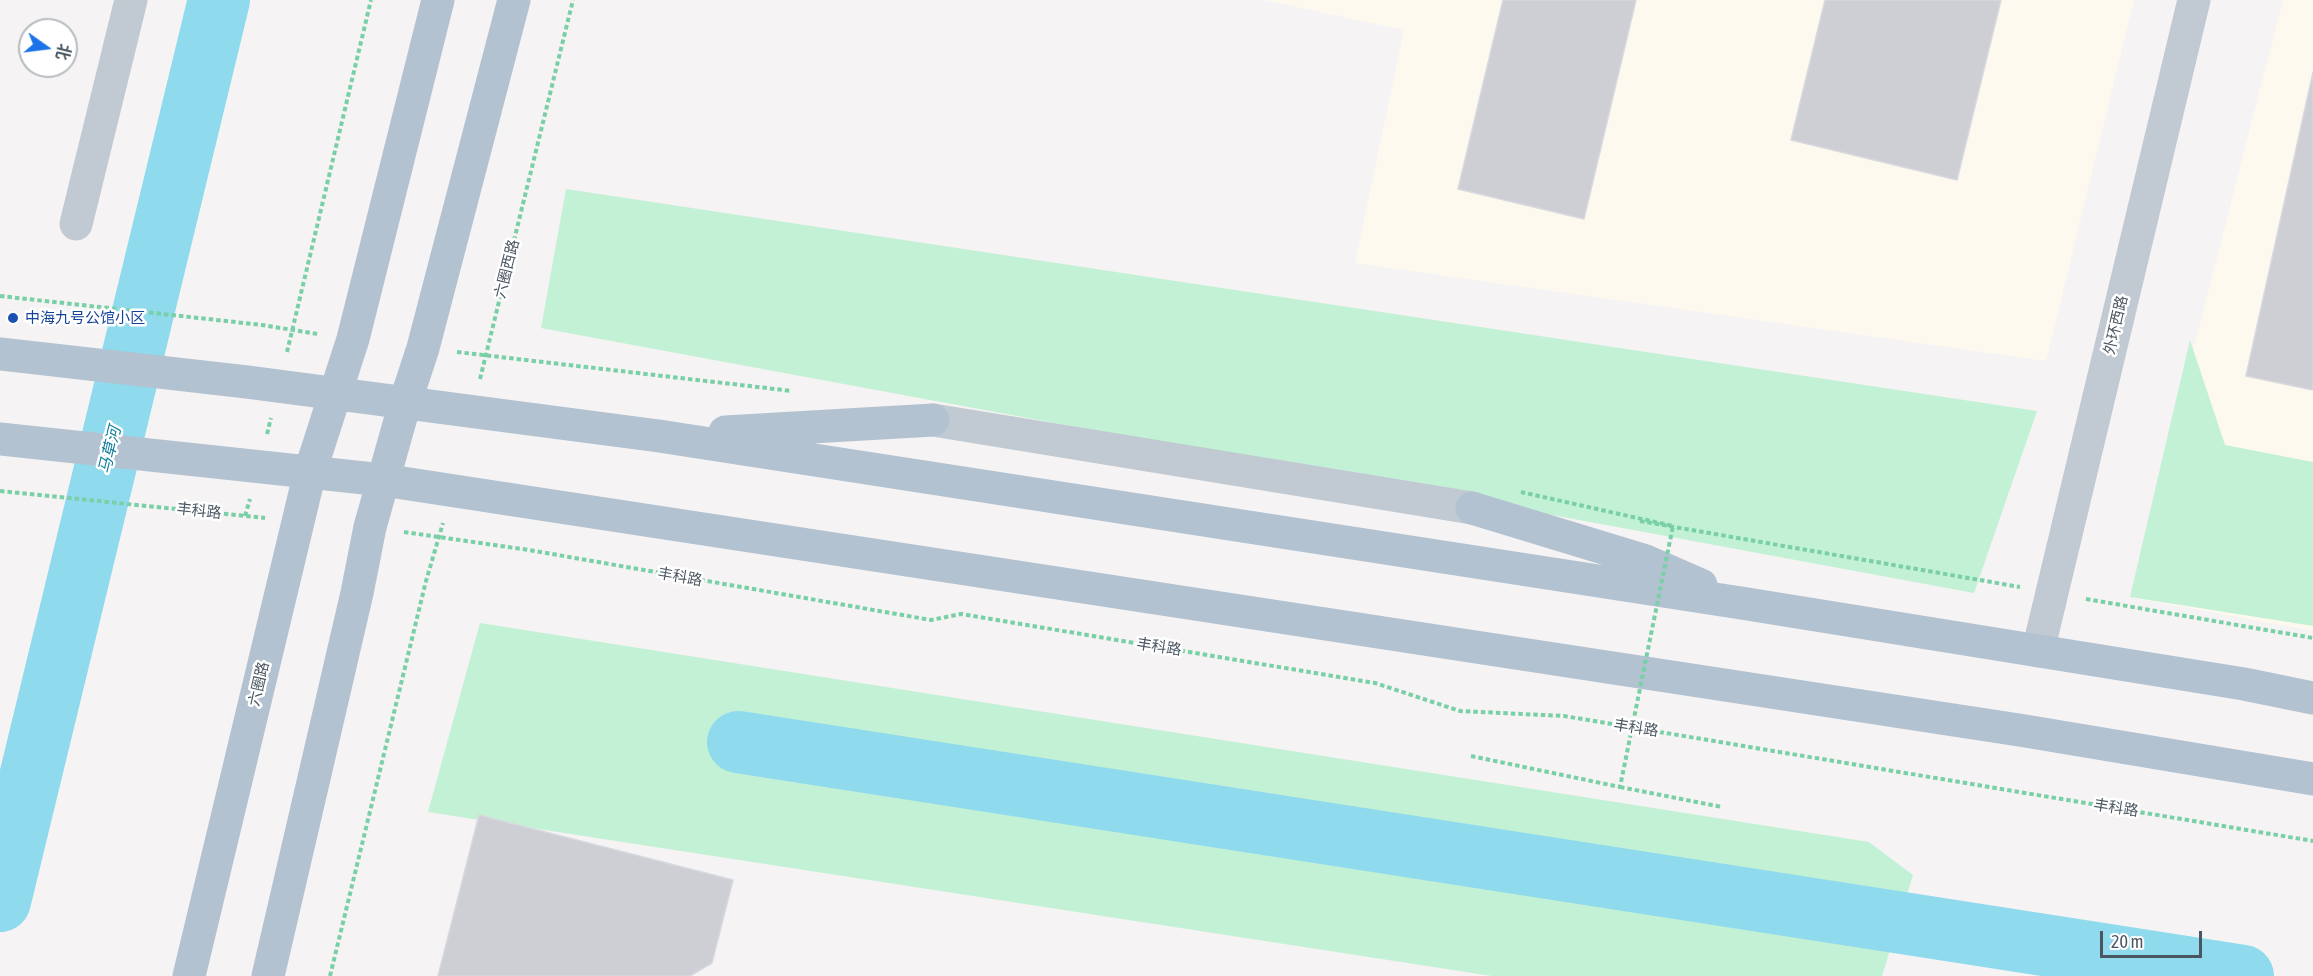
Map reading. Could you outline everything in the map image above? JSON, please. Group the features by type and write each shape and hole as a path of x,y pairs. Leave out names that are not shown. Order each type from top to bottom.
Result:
{"main road":[{"path":"337,394 353,339 438,0"},
{"path":"268,976 357,593 370,527 405,402 423,348 514,0"},
{"path":"0,354 279,386 659,435 1741,603 2244,684 2313,698"},
{"name":"六圈路","path":"189,976 310,472 337,394"},
{"path":"659,435 933,420"},
{"path":"0,439 383,480 1985,724 2313,779"},
{"path":"1472,508 1646,561 1741,603"},
{"path":"2244,684 2313,680"}],"street":[{"path":"76,224 131,0"},
{"name":"外环西路","path":"2038,651 2194,0"},
{"path":"933,420 1472,508"}],"path":[{"path":"245,516 279,386 371,0"},
{"name":"六圈西路","path":"472,412 573,0"},
{"path":"0,296 353,339"},
{"path":"423,348 794,392"},
{"name":"丰科路","path":"0,491 298,522"},
{"path":"330,976 426,581 452,491"},
{"path":"1521,492 1673,526 1771,543"},
{"path":"1564,508 2313,638"},
{"path":"1620,787 1673,526"},
{"name":"丰科路","path":"370,527 529,550 931,621 961,614 1375,683 1460,711 1564,716 2313,841"},
{"path":"1471,756 1722,807"}],"shaded area":[{"path":"1264,0 2134,0 2046,361 1355,263 1404,30"},
{"path":"2283,0 2313,0 2313,631 2130,597"}],"green space":[{"path":"566,189 2037,411 1974,593 541,328"},
{"path":"2190,340 2225,445 2313,462 2313,626 2130,597"},
{"path":"480,623 1869,842 1913,875 1882,976 1492,976 428,812"}],"building":[{"path":"1503,0 1636,0 1584,219 1458,189"},
{"path":"1825,0 2001,0 1957,180 1791,140"},
{"path":"2313,72 2313,390 2246,376"},
{"path":"479,815 733,880 712,963 690,976 438,976"}],"waterway":[{"name":"马草河","path":"0,901 219,0"},
{"path":"738,742 2243,976"}],"place":[{"name":"中海九号公馆小区","path":"13,318"}]}
